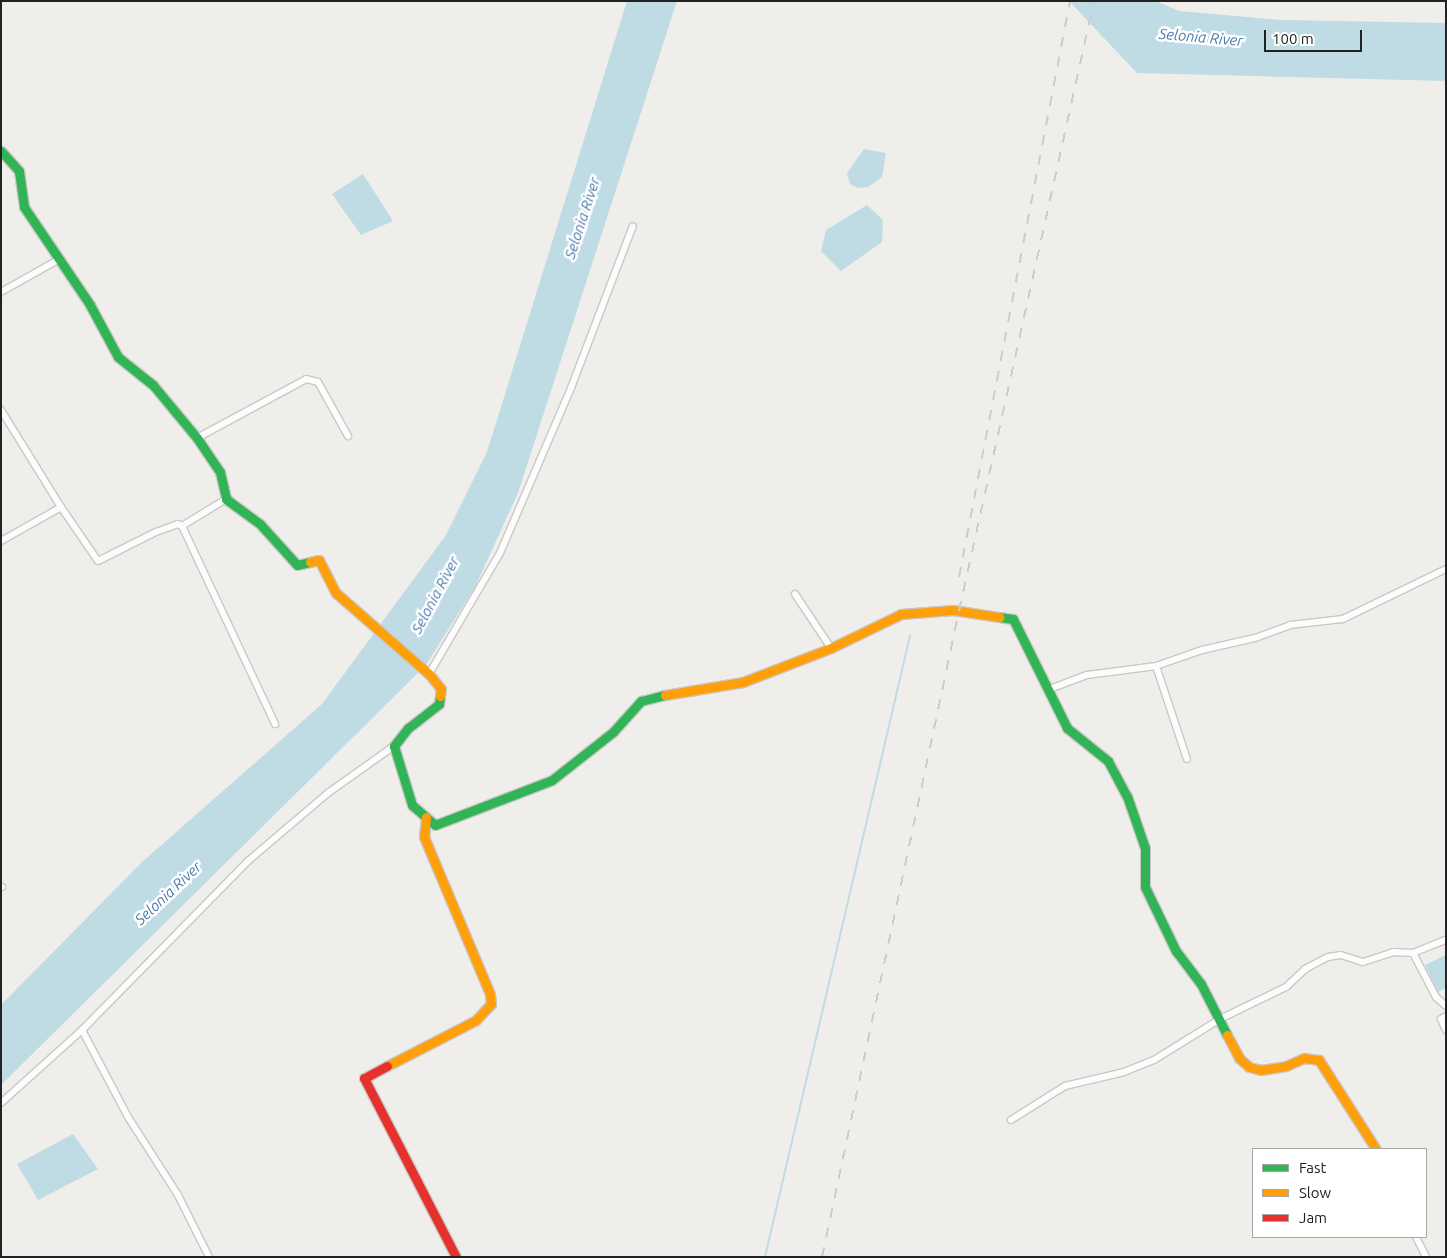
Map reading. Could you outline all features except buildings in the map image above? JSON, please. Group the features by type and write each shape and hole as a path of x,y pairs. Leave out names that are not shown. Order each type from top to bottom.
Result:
{"street":[{"path":"1,151 19,171 24,208 90,305 118,357 153,385 197,438 220,472 226,499 260,524 297,565 320,560 336,594 366,622 429,674 441,689 439,704 408,728 394,746 328,793 248,860 82,1030 1,1103"},
{"path":"429,674 500,553 571,388 632,226"},
{"path":"1,292 58,260"},
{"path":"197,438 306,379 318,382 348,436"},
{"path":"1,410 61,507 98,560 156,532 178,524 182,526 226,499"},
{"path":"1,541 61,507"},
{"path":"182,526 275,724"},
{"path":"1047,690 1087,675 1156,666 1202,650 1256,638 1290,625 1343,619 1446,569"},
{"path":"796,594 831,648"},
{"path":"394,746 412,805 435,825 552,780 613,732 641,701 743,682 831,648 901,614 953,610 1013,619 1067,728 1108,761 1127,796 1146,848 1144,887 1176,951 1201,984 1239,1058 1249,1067 1261,1070 1286,1066 1304,1058 1319,1060 1375,1148"},
{"path":"1156,666 1187,759"},
{"path":"426,817 424,837 490,994 491,1004 476,1020 364,1078 456,1257"},
{"path":"1011,1120 1065,1086 1124,1072 1154,1060 1220,1019 1286,987 1305,969 1328,957 1341,955 1363,962 1393,952 1413,953 1446,940"},
{"path":"1413,953 1436,997 1446,1006"},
{"path":"1446,1016 1442,1019 1446,1030"},
{"path":"82,1030 128,1117 178,1195 209,1257"},
{"path":"1416,1238 1426,1257"}],"water":[{"name":"Selonia River","path":"627,1 677,1 518,493 475,587 426,665 1,1085 1,1005 141,863 322,704 446,535 487,452"},
{"name":"Selonia River","path":"1069,1 1156,1 1179,11 1282,20 1446,23 1446,81 1137,73"},
{"path":"864,149 886,153 882,177 868,187 858,188 850,184 847,173"},
{"path":"363,174 393,221 361,235 332,194"},
{"path":"867,205 883,220 882,242 841,271 821,251 826,230"},
{"path":"1446,955 1446,988 1438,992 1425,965"},
{"path":"73,1134 98,1169 38,1200 17,1164"}],"waterway":[{"path":"765,1257 910,636"}],"railway":[{"path":"959,577 1070,1"},
{"path":"822,1257 959,611 1094,1"}],"traffic: fast":[{"path":"1,151 19,171 24,207 90,305 118,357 153,385 197,438 220,472 226,499 260,524 297,565 310,562"},
{"path":"999,617 1013,619 1067,728 1108,761 1127,796 1145,848 1145,887 1176,951 1201,984 1227,1035"},
{"path":"440,696 439,704 408,728 394,746 412,805 435,825 552,780 613,732 641,701 665,695"}],"traffic: slow":[{"path":"310,562 319,560 336,593 429,674 441,689 440,696"},
{"path":"665,695 743,682 831,648 901,614 953,610 999,617"},
{"path":"387,1066 476,1020 491,1004 490,994 424,837 426,817"},
{"path":"1227,1035 1239,1058 1249,1067 1261,1070 1286,1066 1304,1058 1319,1060 1375,1148"}],"traffic: jam":[{"path":"387,1066 364,1078 456,1257"}]}
